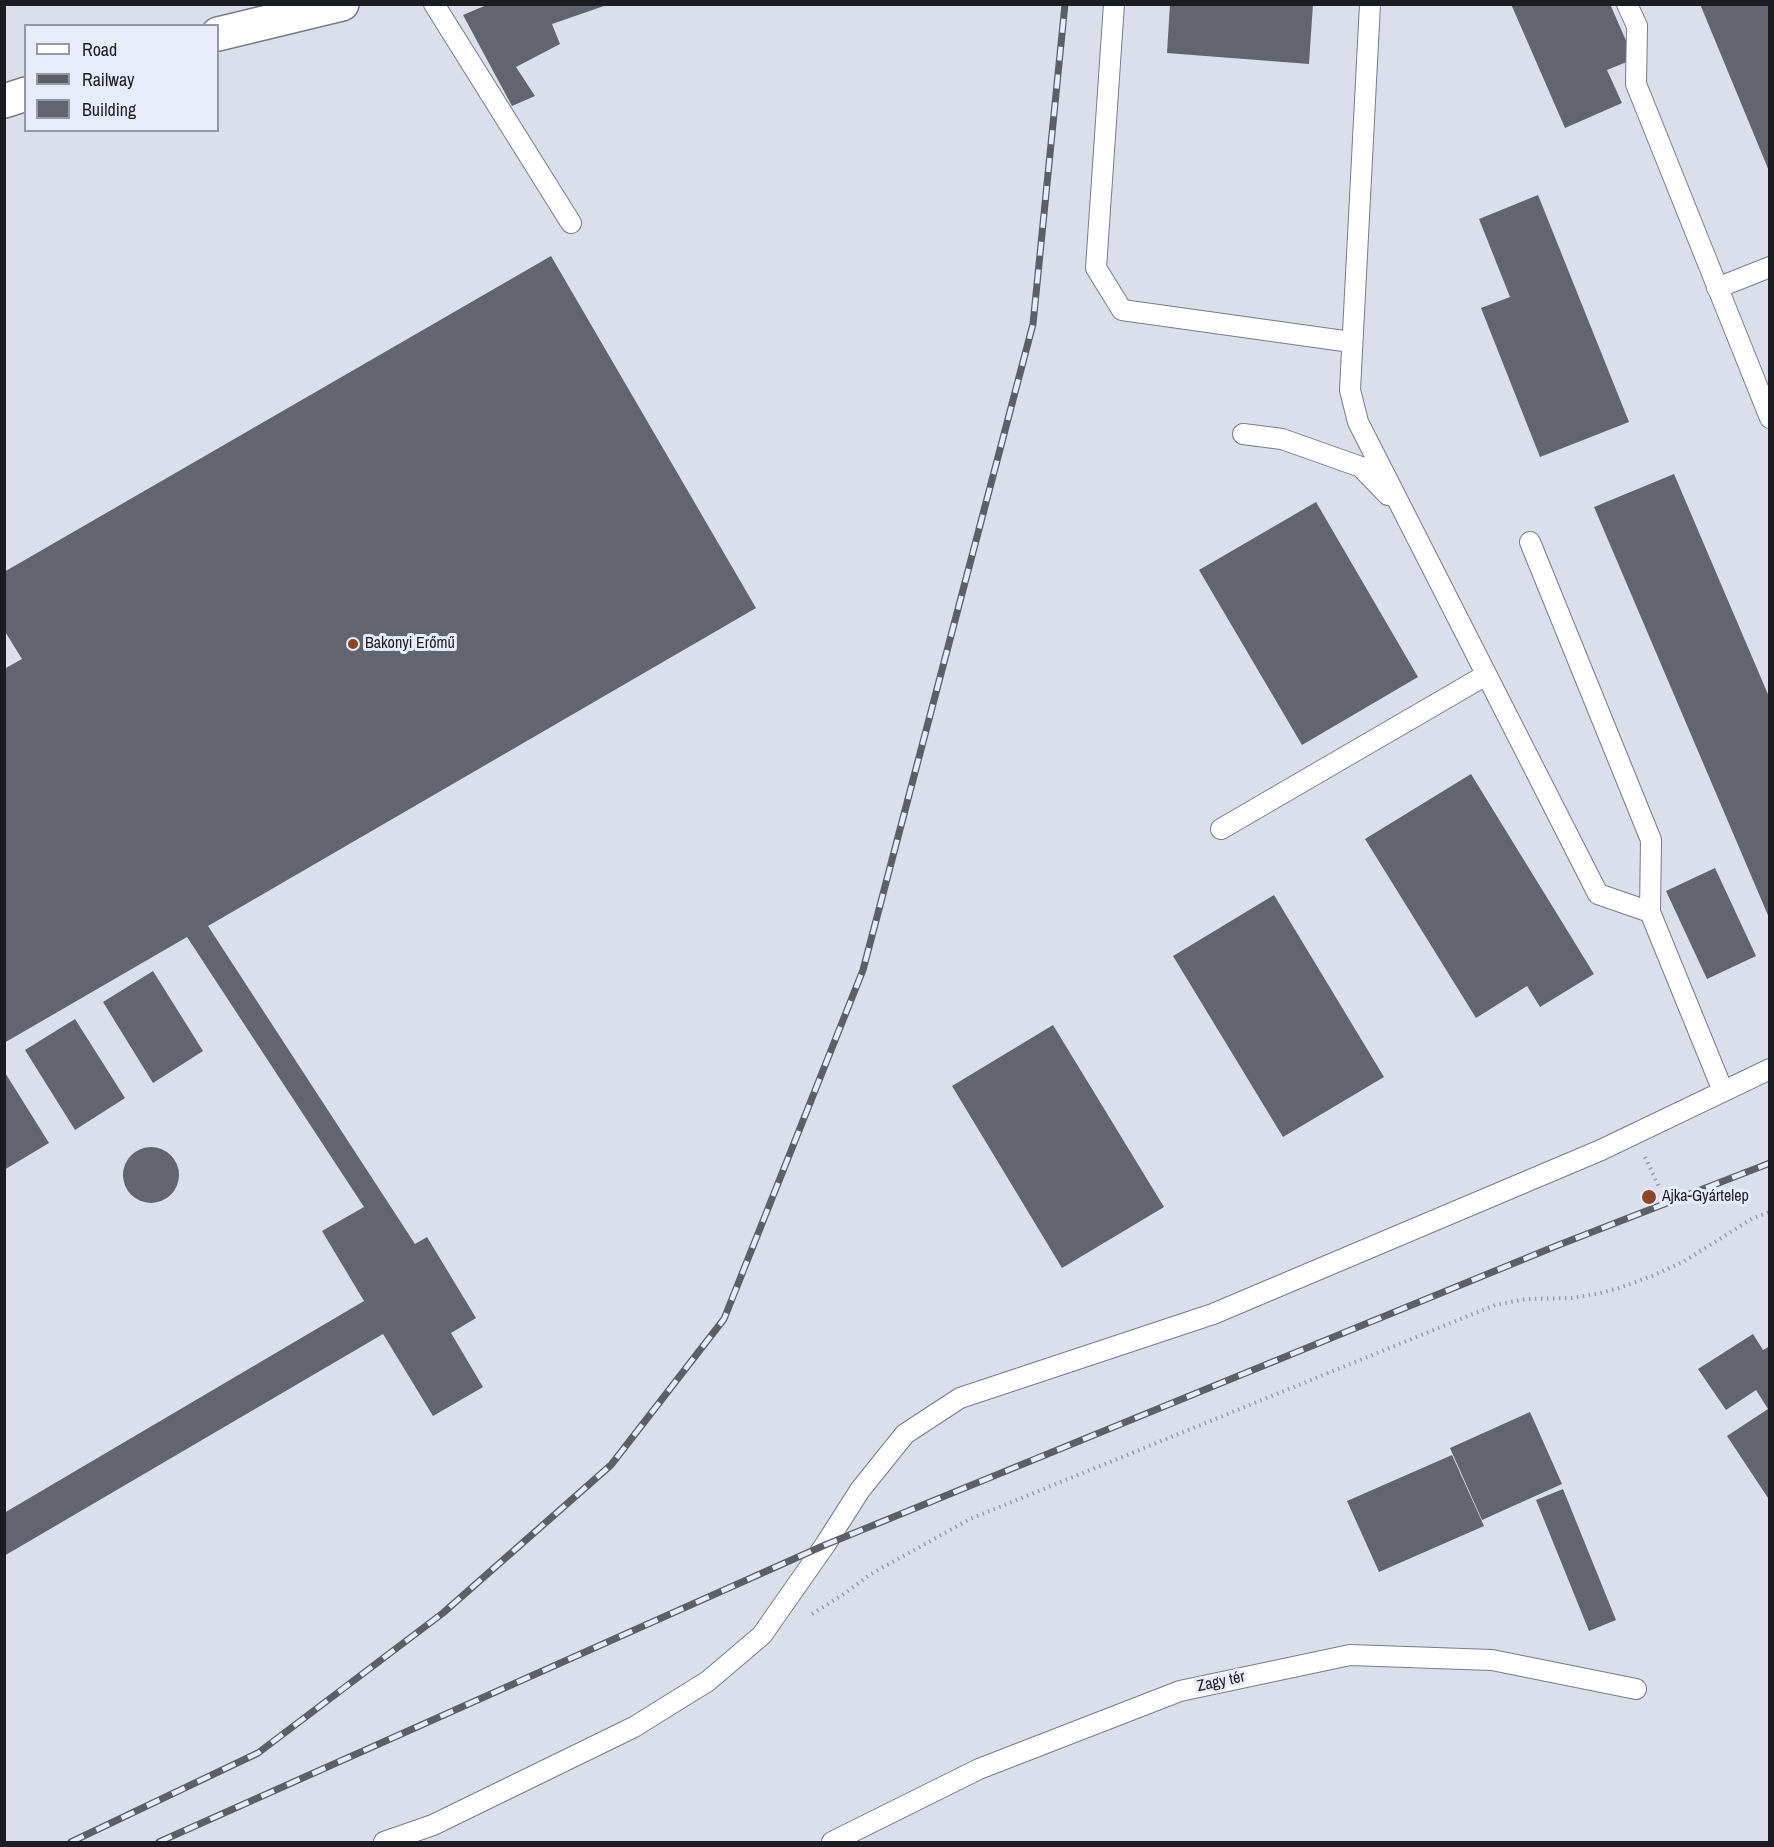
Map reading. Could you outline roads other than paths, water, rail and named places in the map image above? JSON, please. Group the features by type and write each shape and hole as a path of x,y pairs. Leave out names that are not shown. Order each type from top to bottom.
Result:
{"street":[{"path":"219,34 342,4"},
{"path":"4,101 24,95"}],"lane":[{"path":"434,4 571,223"},
{"path":"1114,4 1096,268 1122,310 1351,342"},
{"path":"1370,4 1351,342 1350,390 1358,422 1598,894 1650,912"},
{"path":"1627,4 1637,26 1636,84 1770,418"},
{"path":"1718,288 1770,267"},
{"path":"1243,434 1282,439 1361,467 1403,510"},
{"path":"1530,542 1651,840 1650,912 1724,1091"},
{"path":"1221,829 1486,675"},
{"path":"384,1842 433,1825 634,1727 708,1681 762,1635 860,1490 905,1434 960,1398 1213,1314 1601,1150 1770,1069"},
{"name":"Zagy tér","path":"832,1842 979,1769 1180,1691 1350,1655 1492,1660 1636,1689"}],"railway":[{"path":"71,1842 258,1753 443,1613 611,1465 724,1319 863,970 1033,324 1065,4"},
{"path":"159,1842 825,1545 1556,1246 1770,1163"}],"place":[{"name":"Bakonyi Erőmű","path":"353,644"},
{"name":"Ajka-Gyártelep","path":"1649,1197"}]}
